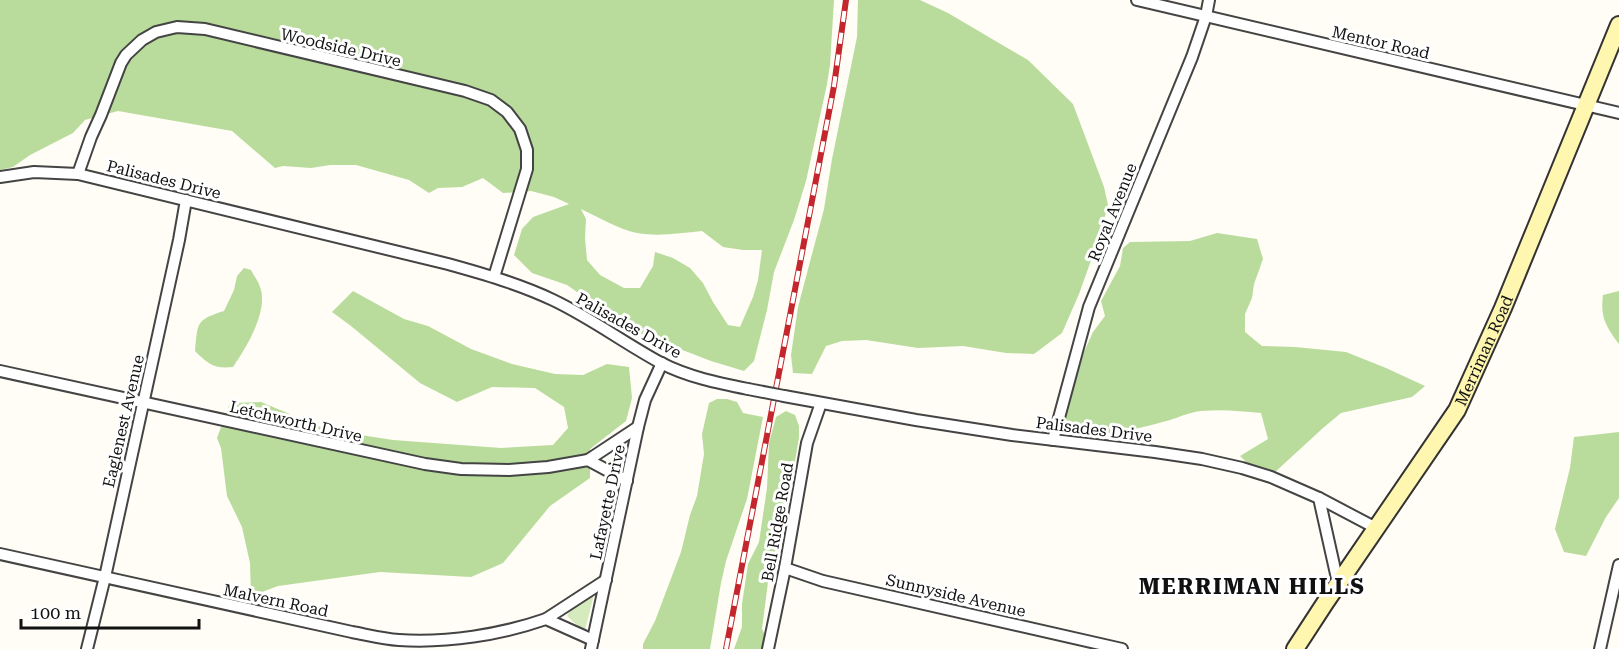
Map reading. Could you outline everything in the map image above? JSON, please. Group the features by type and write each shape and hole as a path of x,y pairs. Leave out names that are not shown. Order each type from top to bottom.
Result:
{"main road":[{"name":"Merriman Road","path":"1295,649 1461,402 1503,308 1619,25"}],"street":[{"name":"Mentor Road","path":"1137,0 1619,113"},
{"name":"Royal Avenue","path":"1053,440 1089,306 1183,78 1206,16 1209,0"},
{"name":"Woodside Drive","path":"78,174 121,63 142,40 167,29 186,27 205,29 465,92 491,100 507,112 520,129 526,150 527,169 494,277"},
{"name":"Palisades Drive","path":"0,177 34,172 78,174 448,264 494,277 531,291 570,309 662,363 706,381 916,420 1012,435 1202,459 1271,477 1319,498 1376,528"},
{"name":"Eaglenest Avenue","path":"87,649 105,578 186,200"},
{"name":"Lafayette Drive","path":"592,645 638,427 645,400 662,363"},
{"name":"Letchworth Drive","path":"0,370 395,458 452,468 509,470 548,467 588,460 638,427"},
{"name":"Bell Ridge Road","path":"768,649 807,442 821,403"},
{"path":"588,460 627,481"},
{"path":"1319,498 1338,583"},
{"name":"Malvern Road","path":"0,554 352,632 398,640 475,637 522,627 546,619 606,580"},
{"path":"1600,649 1619,565"},
{"name":"Sunnyside Avenue","path":"785,567 823,580 1122,649"},
{"path":"546,619 592,645"}],"green space":[{"path":"0,0 834,0 830,65 806,181 774,272 754,361 744,371 633,331 567,285 532,273 514,255 522,229 533,217 569,204 554,197 531,191 503,193 483,178 462,187 438,188 429,193 409,180 356,165 275,168 232,131 118,111 85,120 73,133 30,155 13,167 0,170","holes":["581,209 615,226 637,233 661,235 702,231 723,247 762,250 758,280 740,327 728,325 703,283 690,268 673,258 655,252 653,266 640,288 624,288 600,275 587,260 586,219"]},
{"path":"858,0 920,0 948,13 1028,60 1073,104 1104,187 1108,205 1079,294 1062,333 1034,354 1006,353 963,346 918,348 866,340 842,341 826,346 812,374 793,373 791,355 798,307 824,209 857,37"},
{"path":"1217,233 1257,239 1263,259 1245,314 1245,332 1262,346 1346,352 1425,386 1412,397 1341,413 1274,473 1258,473 1240,456 1268,439 1261,413 1201,411 1144,427 1105,434 1066,430 1065,410 1084,352 1093,332 1105,316 1101,301 1120,266 1123,248 1130,242 1190,241"},
{"path":"244,268 251,270 260,287 262,297 259,318 250,340 233,367 216,366 195,351 198,328 203,320 224,311 234,290 237,276"},
{"path":"353,291 404,319 428,326 471,349 512,364 555,374 583,375 607,364 629,367 632,398 626,421 590,449 590,478 550,506 503,563 471,577 380,572 278,586 251,596 250,563 242,527 227,496 221,448 217,438 230,403 261,402 328,430 393,440 501,448 553,445 568,428 564,407 535,388 492,387 457,402 420,383 332,312"},
{"path":"1619,291 1619,344 1605,321 1602,303 1603,295"},
{"path":"717,399 737,402 743,413 763,417 747,499 726,561 710,649 643,649 643,644 655,621 681,552 697,496 704,454 702,434 709,403"},
{"path":"786,411 795,415 799,426 799,438 781,516 776,569 768,582 762,629 772,649 734,649 742,627 742,604 748,564 759,542 767,488 769,443 776,417"},
{"path":"1619,432 1619,498 1606,517 1586,556 1564,552 1555,529 1570,468 1574,437"},
{"path":"589,596 593,596 593,599 585,630 567,616 574,607"}],"railway":[{"path":"726,649 834,86 846,0"}],"district":[{"name":"MERRIMAN HILLS","path":"1252,586"}]}
